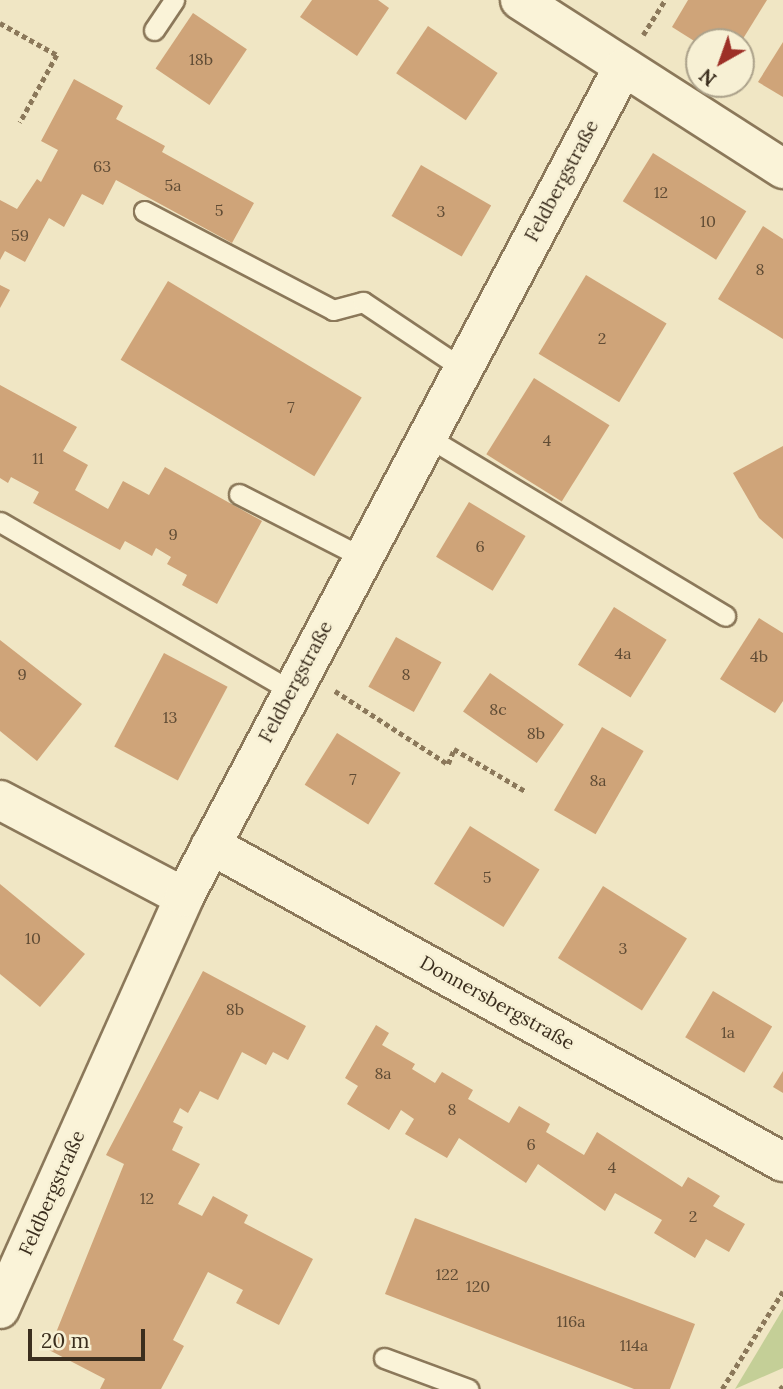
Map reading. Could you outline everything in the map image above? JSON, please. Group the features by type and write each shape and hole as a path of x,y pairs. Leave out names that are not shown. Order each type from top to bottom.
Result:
{"street":[{"path":"520,0 622,69 783,169"},
{"name":"Feldbergstraße","path":"0,1309 184,897 622,69"},
{"path":"0,800 184,897"},
{"name":"Donnersbergstraße","path":"211,845 783,1162"}],"lane":[{"path":"153,30 174,0"},
{"path":"144,211 333,310 363,302 462,368"},
{"path":"426,436 725,616"},
{"path":"239,494 362,557"},
{"path":"0,522 296,681"},
{"path":"384,1358 468,1389"}],"path":[{"path":"0,23 57,55 20,123"},
{"path":"296,681 448,764 454,749 525,791"},
{"path":"722,1389 783,1292"}],"green space":[{"path":"783,1309 783,1368 735,1389"}],"building":[{"path":"312,0 378,0 389,8 357,56 300,17"},
{"path":"688,0 767,0 750,28 685,28 685,35 672,27"},
{"path":"193,13 247,49 209,105 156,69"},
{"path":"428,26 498,73 466,120 396,73"},
{"path":"783,42 783,97 758,82"},
{"path":"74,79 123,106 116,119 165,146 162,152 254,203 232,243 116,180 103,205 82,194 64,227 49,218 25,262 5,251 0,260 0,200 17,209 37,179 41,182 58,150 41,141"},
{"path":"653,153 746,211 716,260 623,201"},
{"path":"421,165 491,205 462,257 392,216"},
{"path":"763,226 783,239 783,339 718,299"},
{"path":"586,275 667,323 619,402 539,354"},
{"path":"168,281 362,397 314,476 121,360"},
{"path":"0,285 10,290 0,308"},
{"path":"534,378 609,425 562,501 486,454"},
{"path":"0,385 77,427 63,451 88,465 75,490 108,509 123,481 149,495 165,467 262,521 217,604 182,585 187,575 167,564 171,557 156,548 152,556 125,541 120,550 33,503 39,492 11,477 8,483 0,478"},
{"path":"783,446 783,539 759,518 733,473"},
{"path":"469,502 526,536 493,591 436,557"},
{"path":"614,607 667,640 631,698 578,665"},
{"path":"759,618 783,633 783,701 775,713 720,679"},
{"path":"396,637 441,662 414,712 368,687"},
{"path":"0,640 82,704 37,761 0,731"},
{"path":"164,653 228,687 178,780 114,747"},
{"path":"490,673 564,725 537,763 463,712"},
{"path":"602,727 644,751 596,834 554,810"},
{"path":"337,733 401,773 368,824 305,785"},
{"path":"470,826 540,869 504,927 434,884"},
{"path":"0,884 85,954 40,1007 0,974"},
{"path":"603,886 687,938 642,1011 558,958"},
{"path":"203,971 306,1026 288,1060 273,1052 266,1065 242,1052 218,1100 200,1091 188,1113 180,1108 173,1122 183,1127 172,1150 200,1164 178,1204 202,1216 213,1196 248,1215 244,1223 313,1259 279,1325 236,1303 243,1290 208,1272 173,1340 184,1346 161,1389 100,1389 105,1379 49,1350 124,1164 106,1155"},
{"path":"713,991 772,1027 744,1073 685,1037"},
{"path":"376,1025 389,1033 382,1045 415,1064 412,1069 435,1083 442,1072 473,1090 468,1099 509,1123 519,1106 550,1124 546,1132 584,1155 597,1132 682,1187 688,1177 720,1196 713,1206 745,1224 729,1252 706,1239 695,1258 654,1233 662,1220 615,1193 605,1211 538,1164 526,1183 459,1138 447,1158 405,1134 414,1119 401,1110 389,1130 347,1104 358,1086 345,1078"},
{"path":"783,1071 783,1093 773,1087"},
{"path":"415,1218 695,1324 670,1389 634,1389 385,1294"}]}
